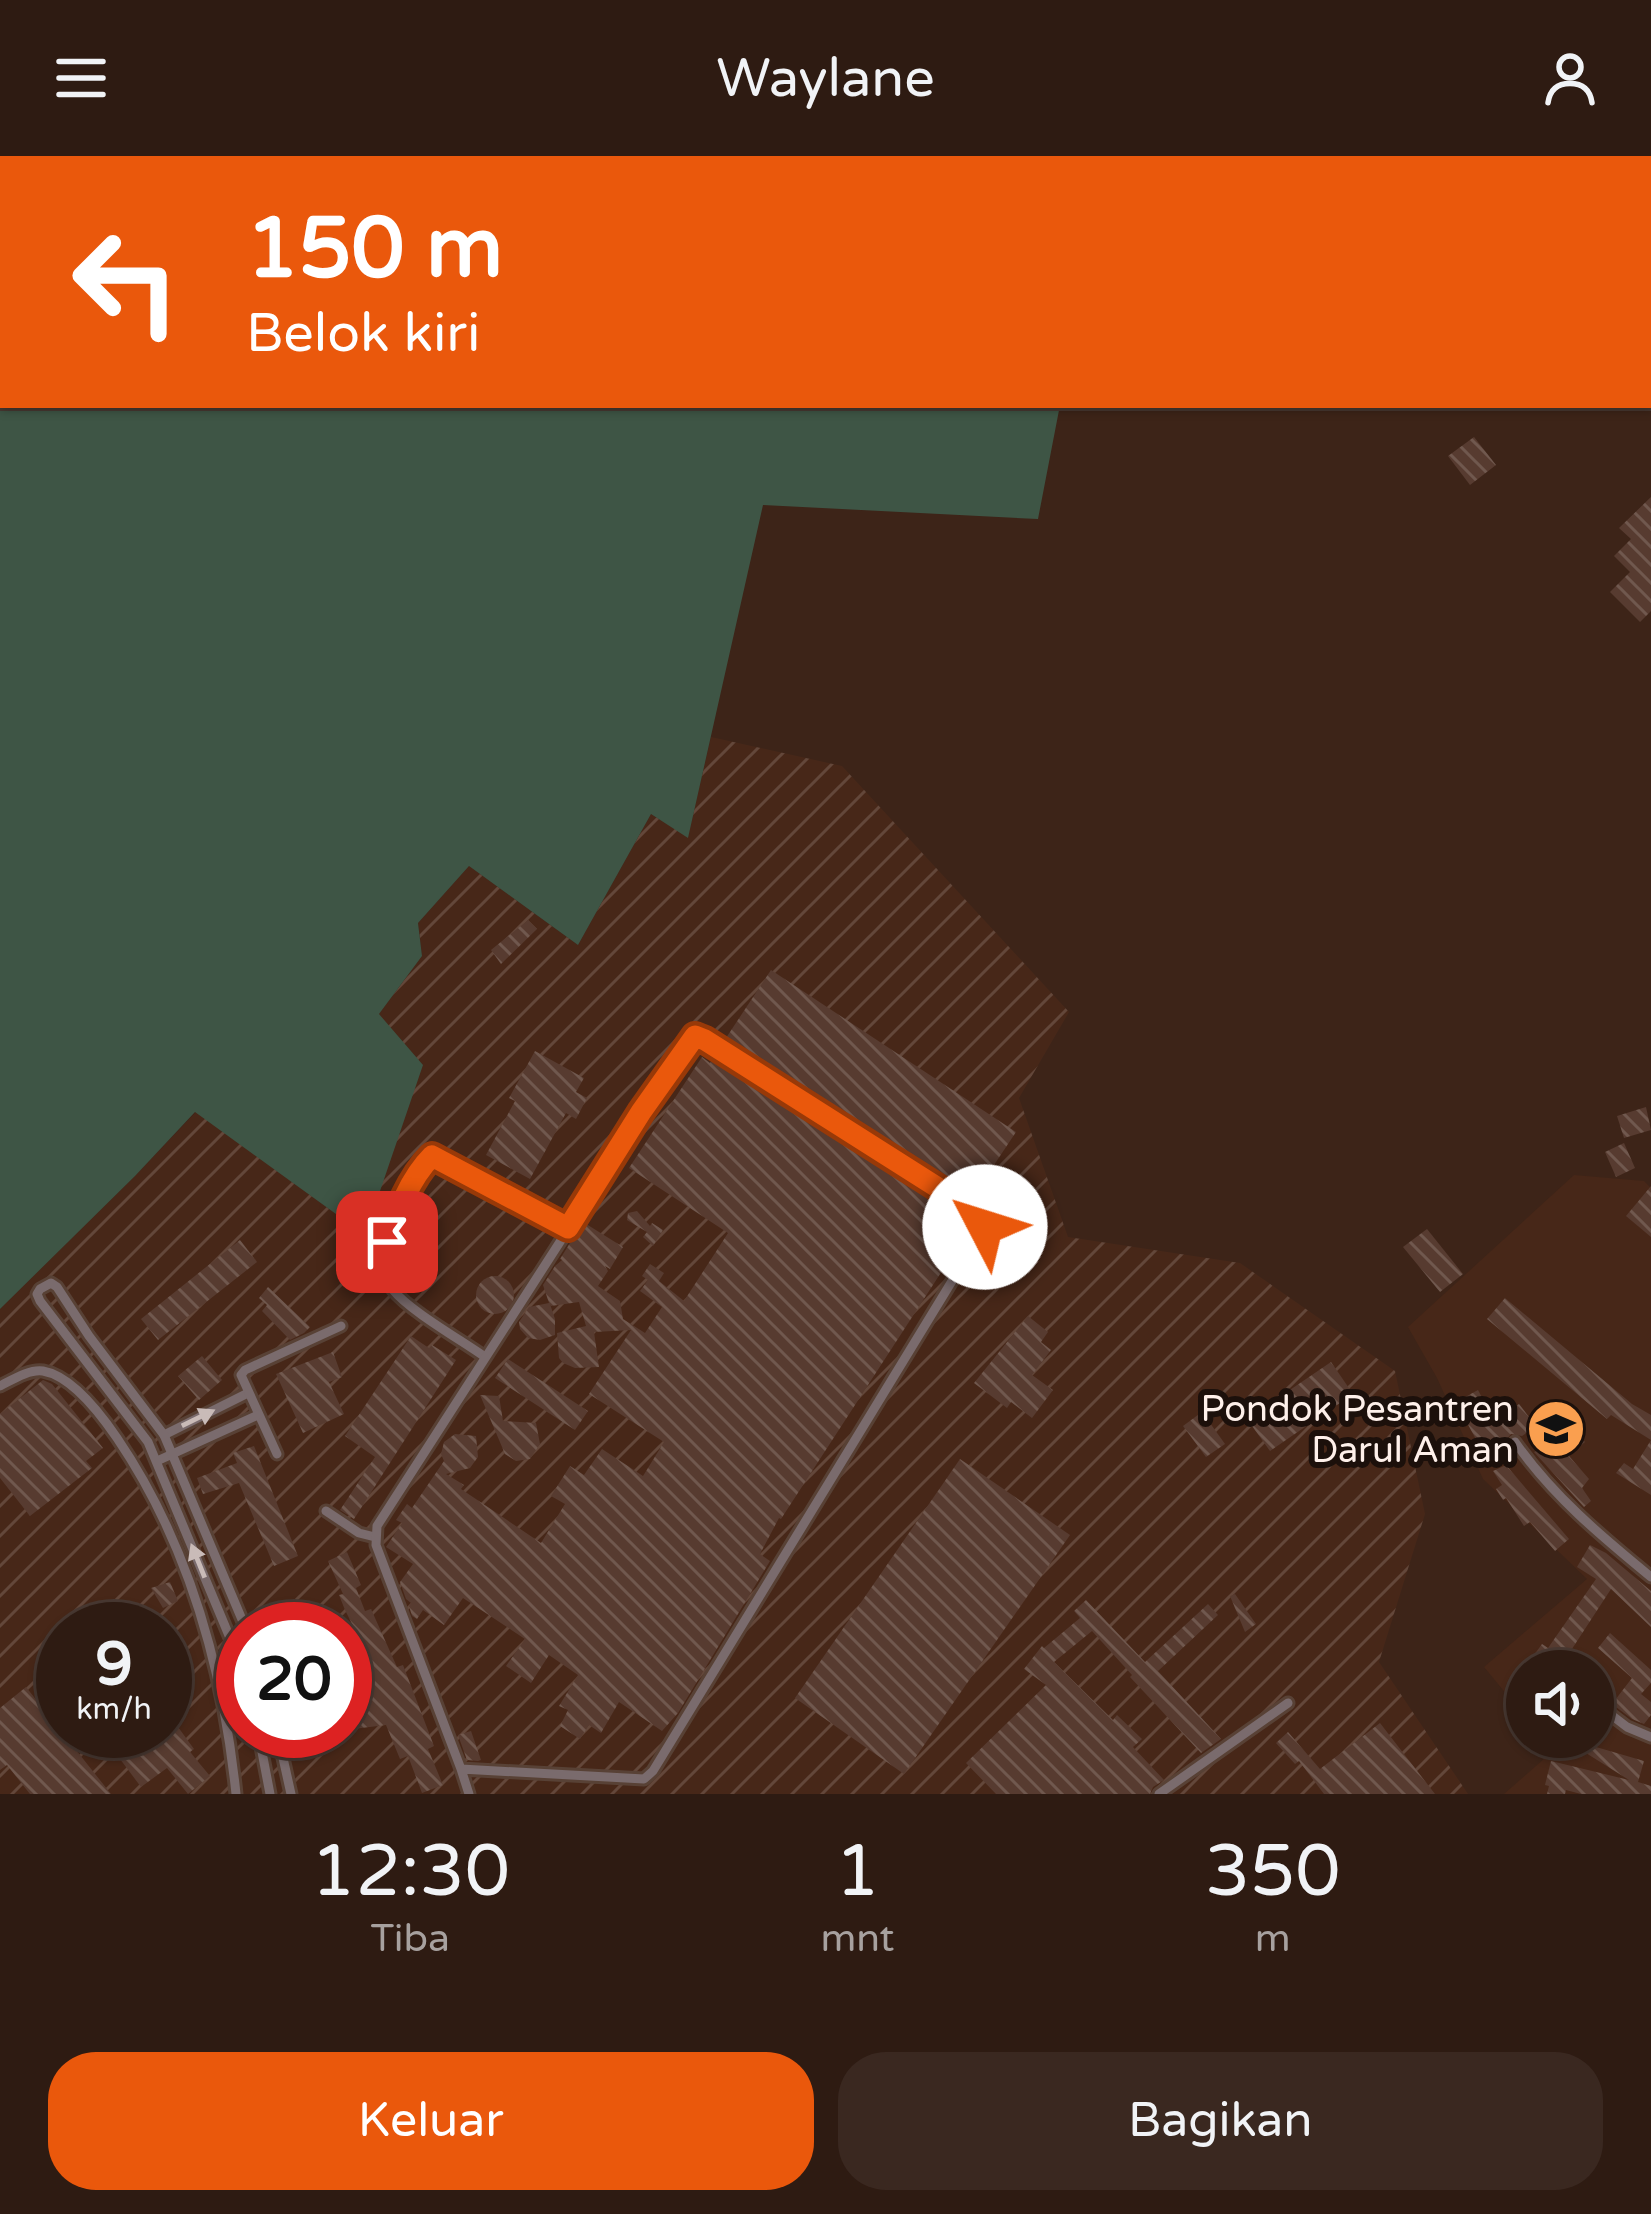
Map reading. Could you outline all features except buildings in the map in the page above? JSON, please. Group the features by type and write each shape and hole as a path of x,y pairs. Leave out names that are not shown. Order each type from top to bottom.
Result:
{"lane":[{"path":"461,1769 648,1776 986,1222 695,1036 641,1112 377,1526 375,1537 469,1794"},
{"path":"485,1358 406,1302 387,1280 387,1242 399,1209 428,1158 436,1157 568,1228"},
{"path":"216,1604 148,1442 40,1301 38,1294 46,1285 57,1287 164,1435 235,1602"},
{"path":"277,1454 241,1377 245,1370 341,1326"},
{"path":"0,1386 26,1373 43,1371 72,1387 103,1418 139,1472 169,1529 202,1617 225,1707 236,1794"},
{"path":"148,1442 248,1393"},
{"path":"157,1461 259,1415"},
{"path":"1515,1442 1581,1519 1651,1577"},
{"path":"326,1511 359,1533 375,1537"},
{"path":"1160,1794 1288,1703"},
{"path":"1614,1717 1651,1737"},
{"path":"263,1758 270,1794"},
{"path":"283,1758 291,1794"}],"shaded area":[{"path":"711,737 842,766 1069,1012 1019,1098 1068,1237 1240,1263 1395,1371 1425,1514 1379,1662 1468,1794 0,1794 0,1309 196,1112 365,1235 379,1014 422,956 418,923 469,866 578,945 651,814 688,837"},
{"name":"Pondok Pesantren Darul Aman","path":"1574,1175 1644,1181 1651,1188 1651,1794 1504,1794 1545,1758 1614,1758 1614,1650 1506,1650 1506,1694 1484,1667 1587,1579 1483,1479 1408,1327"}],"green space":[{"path":"0,408 1059,408 1038,519 763,505 688,838 651,814 578,945 469,866 418,923 422,956 379,1014 423,1065 365,1235 195,1112 0,1309"}],"place":[{"name":"Pondok Pesantren Darul Aman","path":"1556,1429"}],"route":[{"path":"387,1242 399,1209 432,1156 568,1228 695,1036 984,1217 985,1227"}]}
